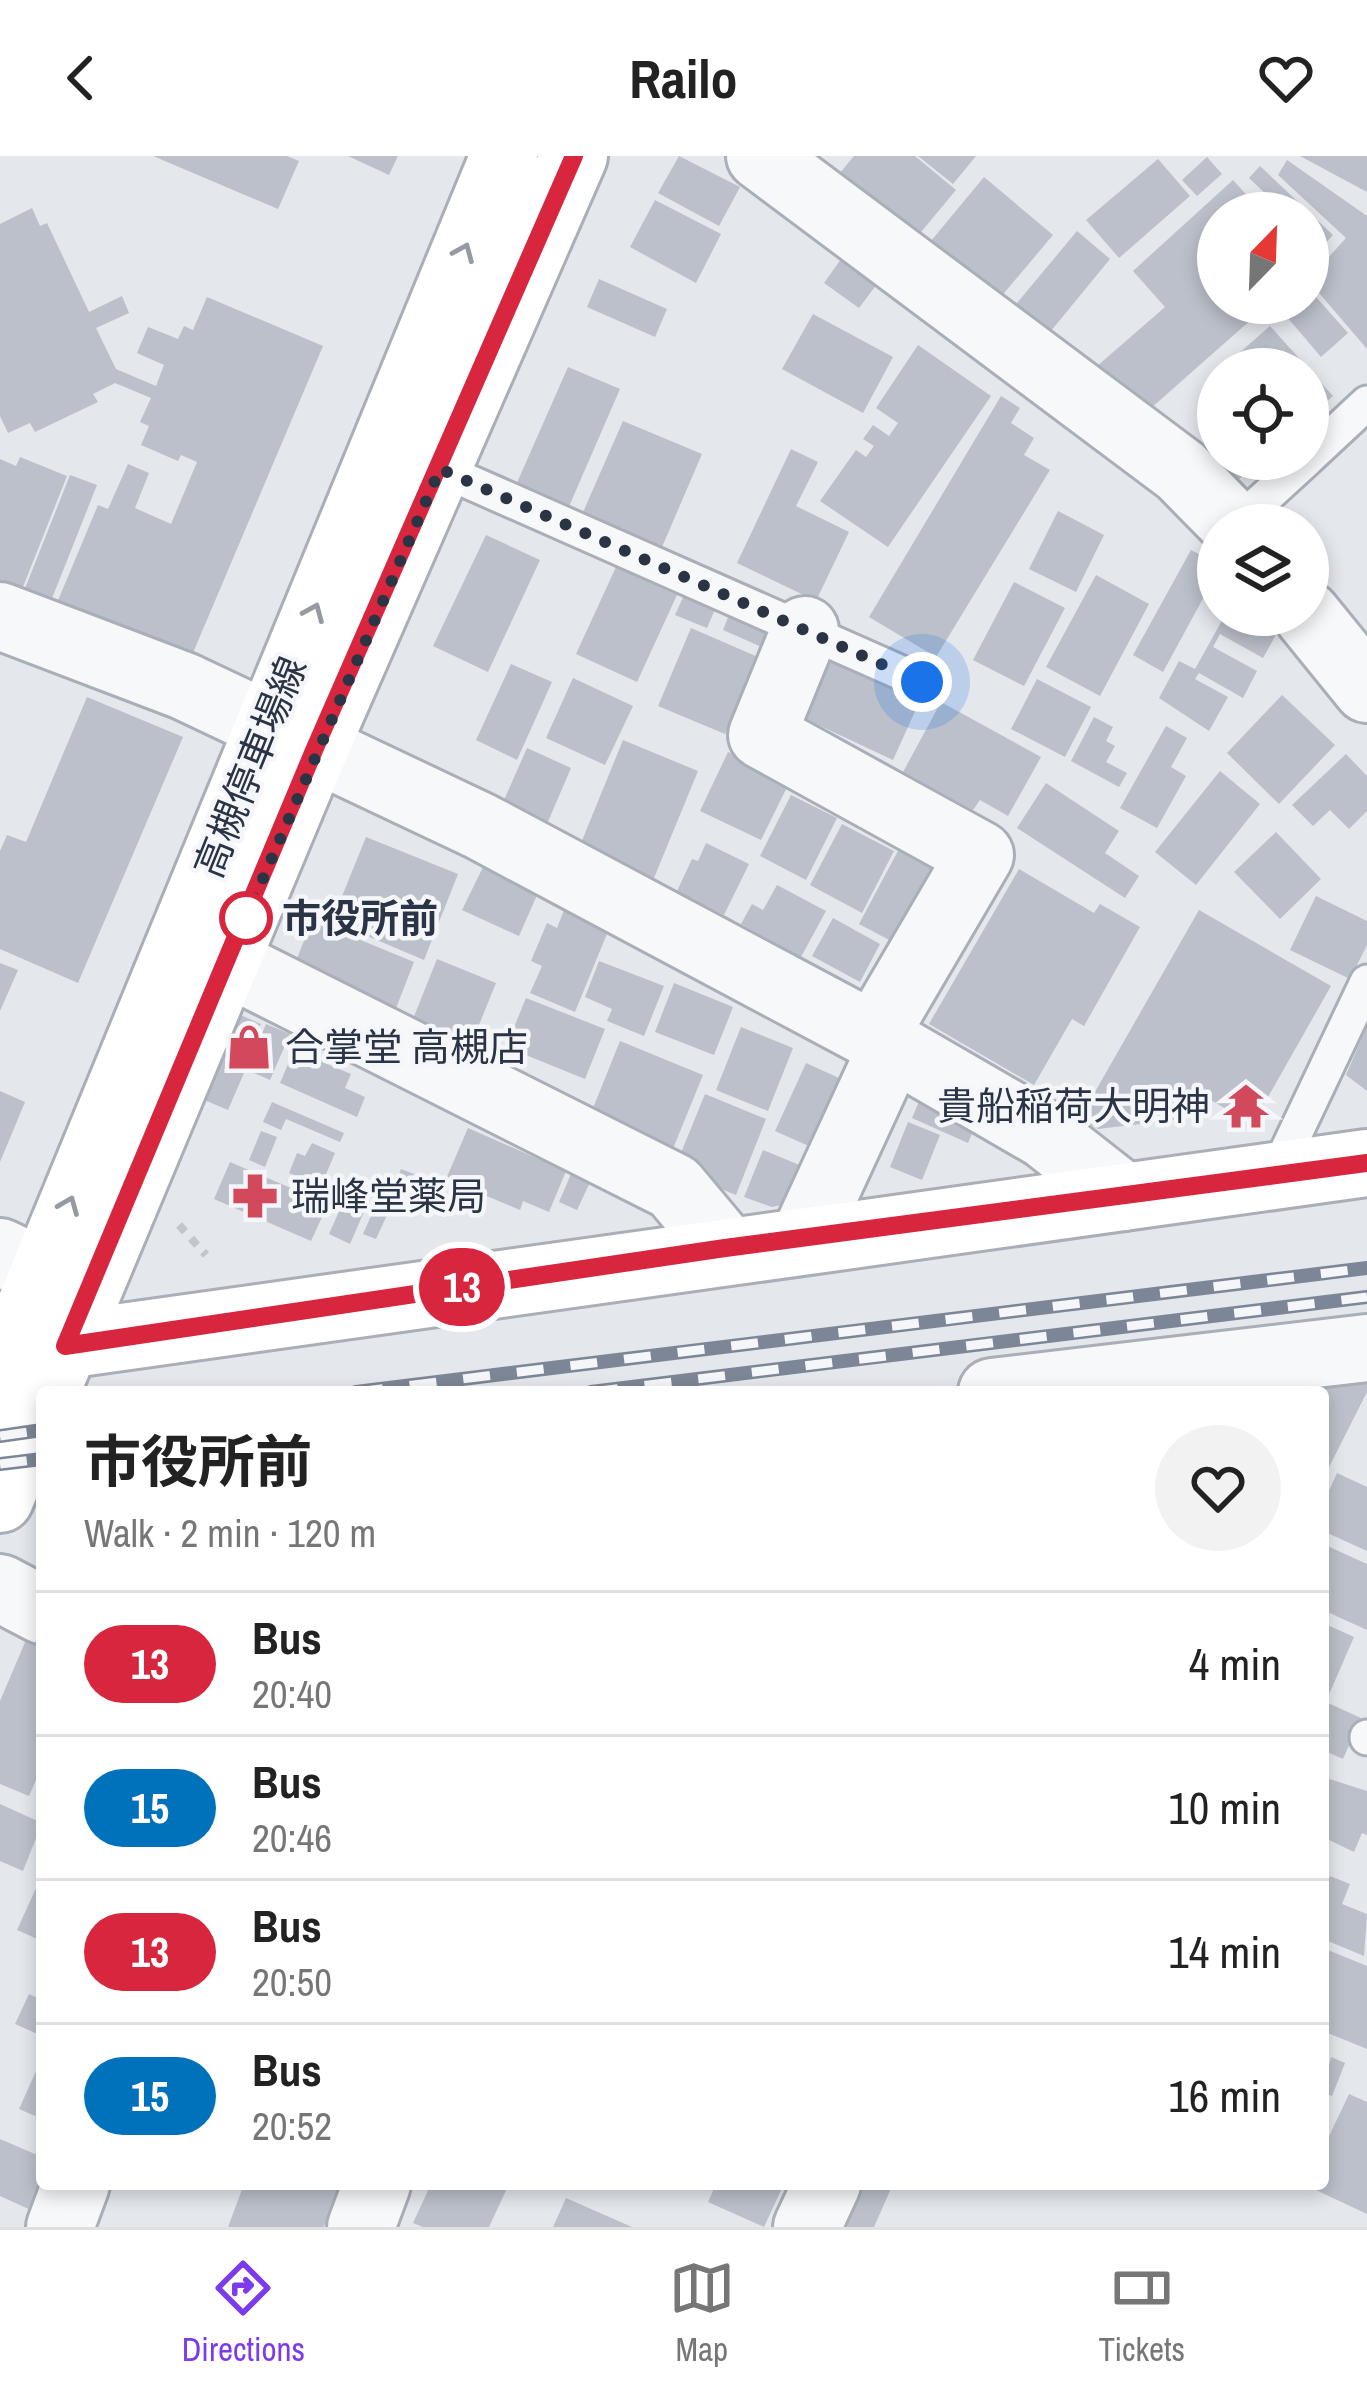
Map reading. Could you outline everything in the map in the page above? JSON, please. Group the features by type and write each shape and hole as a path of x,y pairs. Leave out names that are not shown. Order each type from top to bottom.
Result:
{"street":[{"name":"高槻停車場線","path":"0,1502 27,1371 229,963 291,735 504,156"},
{"name":"高槻停車場線","path":"21,1262 291,735 440,469 574,156"},
{"path":"760,156 1181,471 1213,504"},
{"path":"0,616 291,735 480,826 884,1041 1045,1135 1124,1197"},
{"path":"805,630 761,735 980,855 884,1041 805,1238"},
{"path":"1324,636 1367,689"},
{"path":"229,963 674,1187 725,1248"},
{"path":"21,1262 27,1371 725,1248 1367,1163"},
{"path":"1096,1386 1183,1381 1367,1348"},
{"path":"0,1502 36,1497"},
{"path":"0,1588 36,1607"},
{"path":"60,2227 74,2190"},
{"path":"361,2227 375,2190"},
{"path":"807,2227 824,2190"}],"lane":[{"path":"1329,438 1367,404"},
{"path":"440,469 922,682"},
{"path":"1257,504 1283,480"},
{"path":"1275,1176 1367,982"}],"path":[{"path":"178,1223 206,1255"}],"building":[{"path":"153,156 287,156 299,161 278,209"},
{"path":"348,156 398,156 389,175"},
{"path":"679,156 740,187 719,226 658,193"},
{"path":"854,156 915,156 956,190 907,249 830,185"},
{"path":"918,156 976,156 953,184"},
{"path":"1300,156 1367,156 1367,192"},
{"path":"1207,157 1222,174 1197,196 1182,180"},
{"path":"1158,159 1190,196 1119,258 1086,220"},
{"path":"1287,160 1367,216 1367,349 1329,305 1329,257 1346,238 1329,222 1329,192 1296,192 1278,175"},
{"path":"1260,166 1288,192 1264,192 1249,178"},
{"path":"984,177 1053,235 989,311 921,253"},
{"path":"1233,180 1244,192 1220,192"},
{"path":"655,200 721,234 696,283 630,247"},
{"path":"32,208 40,226 47,223 89,312 122,296 129,313 96,328 116,369 156,386 164,365 137,353 148,327 178,339 184,326 193,330 207,297 323,346 187,667 54,610 98,505 108,509 128,464 149,473 135,508 171,524 197,462 181,455 178,461 141,445 149,426 140,422 151,398 115,383 93,394 98,402 35,432 30,423 8,433 0,416 0,224"},
{"path":"1197,213 1197,324 1246,324 1219,348 1197,348 1197,367 1133,424 1088,374 1165,307 1133,271"},
{"path":"1077,231 1110,259 1041,343 1007,315"},
{"path":"841,259 877,284 859,308 824,283"},
{"path":"599,279 667,309 655,337 587,307"},
{"path":"1329,312 1348,333 1329,350 1313,348 1293,324 1329,324"},
{"path":"813,314 893,357 863,413 782,369"},
{"path":"1270,326 1290,348 1245,348"},
{"path":"918,345 991,396 888,547 820,501 856,450 866,457 874,446 863,439 873,425 889,436 898,423 876,408"},
{"path":"568,367 620,389 564,518 512,494"},
{"path":"1001,396 1020,408 1011,423 1034,438 1024,455 1050,470 936,657 869,617"},
{"path":"623,421 702,454 659,554 580,519"},
{"path":"791,449 818,462 796,506 849,532 816,601 737,563"},
{"path":"20,457 67,476 19,597 0,590 0,459 16,466"},
{"path":"70,475 97,485 47,611 20,601"},
{"path":"1058,511 1104,535 1076,592 1029,569"},
{"path":"486,535 540,560 488,672 433,646"},
{"path":"1191,550 1197,553 1197,610 1163,672 1133,655"},
{"path":"616,567 677,595 637,682 576,654"},
{"path":"1096,575 1149,604 1100,696 1046,667"},
{"path":"1014,582 1065,608 1024,686 973,660"},
{"path":"685,593 716,607 707,628 675,615"},
{"path":"731,610 788,634 780,655 723,630"},
{"path":"691,628 758,657 725,734 658,706"},
{"path":"1213,636 1219,636 1213,647 1257,671 1243,698 1199,673 1195,679 1228,697 1209,731 1159,698 1179,661 1195,669"},
{"path":"1224,636 1275,636 1263,658"},
{"path":"827,652 922,696 893,760 797,715"},
{"path":"511,664 552,682 517,760 476,740"},
{"path":"573,678 633,706 605,765 546,738"},
{"path":"1037,679 1091,707 1065,757 1011,729"},
{"path":"1282,695 1335,745 1279,804 1227,753"},
{"path":"87,697 183,737 78,983 0,949 0,851 7,835 26,842"},
{"path":"941,702 1041,757 1008,816 980,800 973,810 903,772"},
{"path":"1094,717 1113,727 1106,741 1115,746 1106,762 1127,773 1119,787 1071,761"},
{"path":"1166,726 1187,738 1171,767 1186,776 1157,828 1120,808"},
{"path":"623,740 698,771 654,878 579,848"},
{"path":"527,748 571,768 541,838 496,818"},
{"path":"728,752 790,781 761,840 700,811"},
{"path":"1346,754 1367,776 1367,811 1349,829 1330,810 1313,826 1292,805"},
{"path":"1220,771 1260,804 1196,885 1155,852"},
{"path":"1046,783 1119,831 1105,853 1139,876 1125,898 1017,828"},
{"path":"791,795 837,818 806,880 760,856"},
{"path":"842,824 894,851 862,913 810,885"},
{"path":"1276,832 1321,879 1280,919 1234,872"},
{"path":"366,837 458,874 424,960 332,921"},
{"path":"706,843 749,864 724,915 694,900 688,912 671,904 692,859 698,861"},
{"path":"899,849 935,868 908,950 859,924"},
{"path":"486,861 541,886 519,936 462,910"},
{"path":"1019,869 1094,913 1100,904 1140,927 1084,1026 1072,1019 1034,1085 929,1024"},
{"path":"777,885 826,911 801,957 741,924 752,904 763,910"},
{"path":"1316,896 1367,921 1367,945 1350,979 1290,950"},
{"path":"568,900 613,919 575,1012 530,993 542,966 531,961 547,923 557,928"},
{"path":"1199,910 1331,986 1264,1104 1240,1089 1228,1110 1197,1092 1182,1119 1098,1129 1080,1118"},
{"path":"833,918 880,944 860,982 812,956"},
{"path":"312,920 414,962 391,1021 289,979"},
{"path":"437,959 496,983 472,1042 413,1019"},
{"path":"599,961 664,986 644,1036 607,1021 612,1009 585,997"},
{"path":"0,963 18,970 0,1011"},
{"path":"674,983 733,1007 714,1055 655,1032"},
{"path":"526,998 605,1029 585,1079 506,1047"},
{"path":"236,1013 261,1024 237,1071 244,1073 228,1110 202,1099"},
{"path":"266,1024 290,1034 270,1080 247,1070"},
{"path":"1367,1026 1367,1091 1346,1075"},
{"path":"741,1027 793,1048 768,1111 716,1090"},
{"path":"620,1041 703,1075 670,1156 587,1123"},
{"path":"294,1050 351,1074 345,1088 365,1097 357,1117 280,1083"},
{"path":"806,1063 850,1083 820,1151 775,1131"},
{"path":"0,1091 25,1102 0,1162"},
{"path":"705,1094 766,1119 736,1195 674,1170"},
{"path":"920,1099 976,1124 968,1143 912,1118"},
{"path":"272,1102 344,1133 340,1142 286,1119 281,1130 263,1122"},
{"path":"908,1122 940,1135 922,1180 890,1167"},
{"path":"468,1128 566,1171 549,1212 523,1201 520,1210 446,1179"},
{"path":"261,1131 277,1137 265,1167 249,1160"},
{"path":"312,1143 335,1153 321,1186 289,1173 297,1153 305,1156"},
{"path":"763,1150 819,1173 809,1199 772,1207 744,1197"},
{"path":"230,1162 328,1204 311,1241 214,1199"},
{"path":"574,1167 593,1176 577,1210 559,1202"},
{"path":"401,1169 414,1174 403,1199 391,1194"},
{"path":"419,1175 430,1180 418,1208 407,1203"},
{"path":"345,1198 366,1207 350,1244 329,1234"},
{"path":"375,1207 388,1213 376,1239 363,1234"},
{"path":"1367,1373 1367,1392 1329,1467 1329,1386 1284,1386"},
{"path":"1337,1473 1367,1487 1367,1551 1329,1534 1329,1491"},
{"path":"1329,1547 1367,1564 1367,1630 1329,1613"},
{"path":"1329,1626 1354,1637 1329,1694"},
{"path":"26,1640 36,1644 36,1780 29,1796 0,1784 0,1701"},
{"path":"1329,1703 1361,1718 1343,1759 1329,1753"},
{"path":"1329,1779 1367,1791 1367,1835 1362,1833 1354,1852 1329,1840"},
{"path":"0,1804 36,1820 36,1838 23,1871 0,1861"},
{"path":"1329,1878 1350,1884 1342,1904 1367,1914 1364,1956 1329,1941"},
{"path":"36,1888 36,1938 17,1930"},
{"path":"1329,1950 1367,1966 1367,2049 1329,2033"},
{"path":"29,1994 36,1997 36,2033 15,2024"},
{"path":"1331,2057 1345,2063 1332,2096 1329,2095"},
{"path":"36,2071 36,2116 19,2109"},
{"path":"1349,2094 1367,2102 1367,2214 1316,2190 1329,2190 1329,2136"},
{"path":"0,2139 36,2154 36,2190 40,2190 33,2211 0,2196"},
{"path":"242,2190 338,2190 324,2227 228,2227"},
{"path":"428,2190 506,2190 489,2227 413,2223"},
{"path":"713,2190 781,2190 764,2227 708,2202"},
{"path":"845,2190 890,2190 874,2227 830,2227"},
{"path":"566,2198 632,2227 553,2227"}],"railway":[{"path":"405,1386 1367,1268"},
{"path":"640,1386 1367,1297"},
{"path":"0,1436 36,1431"},
{"path":"0,1464 36,1460"}],"bus line":[{"name":"13","path":"574,156 315,748 65,1346 725,1248 1367,1163"}],"place":[{"name":"市役所前","path":"246,918"},
{"name":"合掌堂 高槻店","path":"249,1047"},
{"name":"貴船稲荷大明神","path":"1246,1106"},
{"name":"瑞峰堂薬局","path":"255,1196"}],"route":[{"path":"246,918 315,748 440,469 922,682"}]}
